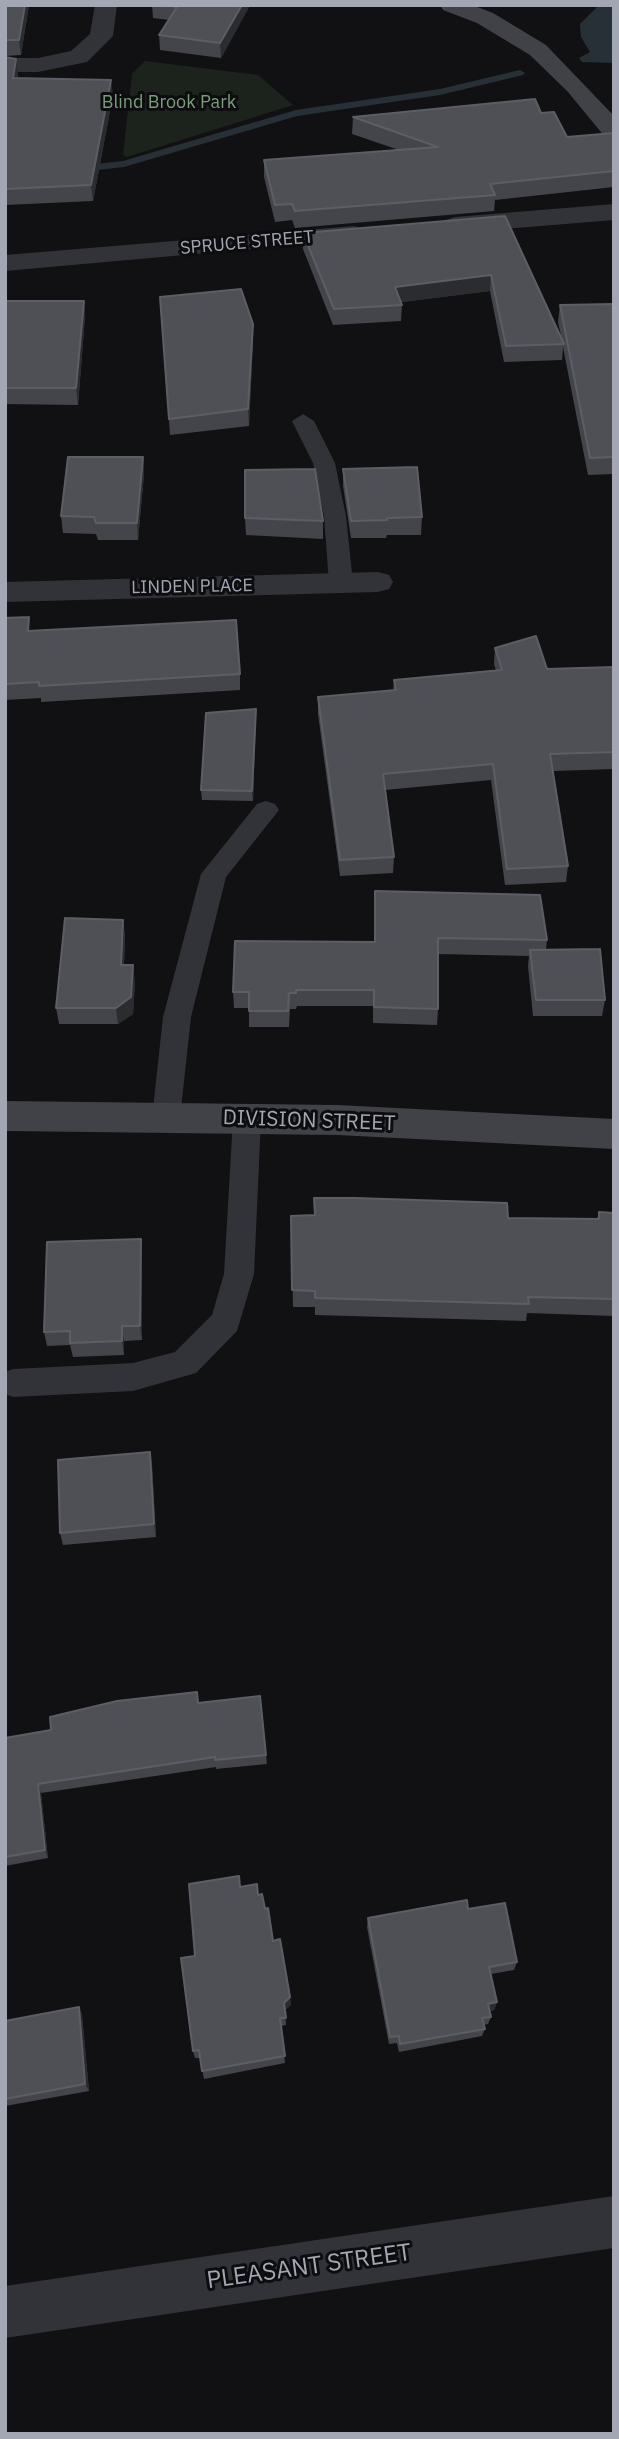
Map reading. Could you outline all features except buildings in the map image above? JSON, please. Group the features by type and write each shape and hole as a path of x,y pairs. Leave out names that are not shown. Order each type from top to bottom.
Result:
{"street":[{"path":"5,65 37,65 79,57 101,36 106,5"},
{"path":"451,5 485,18 538,50 576,86 614,132"},
{"path":"434,227 614,212"},
{"name":"SPRUCE STREET","path":"5,263 379,232"},
{"name":"LINDEN PLACE","path":"5,592 378,582"},
{"name":"DIVISION STREET","path":"5,1116 247,1119 613,1134"},
{"name":"PLEASANT STREET","path":"5,2312 614,2222"}],"lane":[{"path":"303,421 324,463 335,516 341,583"},
{"path":"166,1118 177,1017 214,874 266,810"},
{"path":"13,1382 133,1377 185,1363 226,1322 239,1274 247,1119"}],"green space":[{"name":"Blind Brook Park","path":"145,61 258,75 293,105 127,157 123,155 132,74"}],"shaded area":[{"path":"599,5 614,5 614,63 582,62 579,58 590,52 581,37 580,24"}],"waterway":[{"path":"79,169 124,164 296,113 440,92 520,73"}]}
